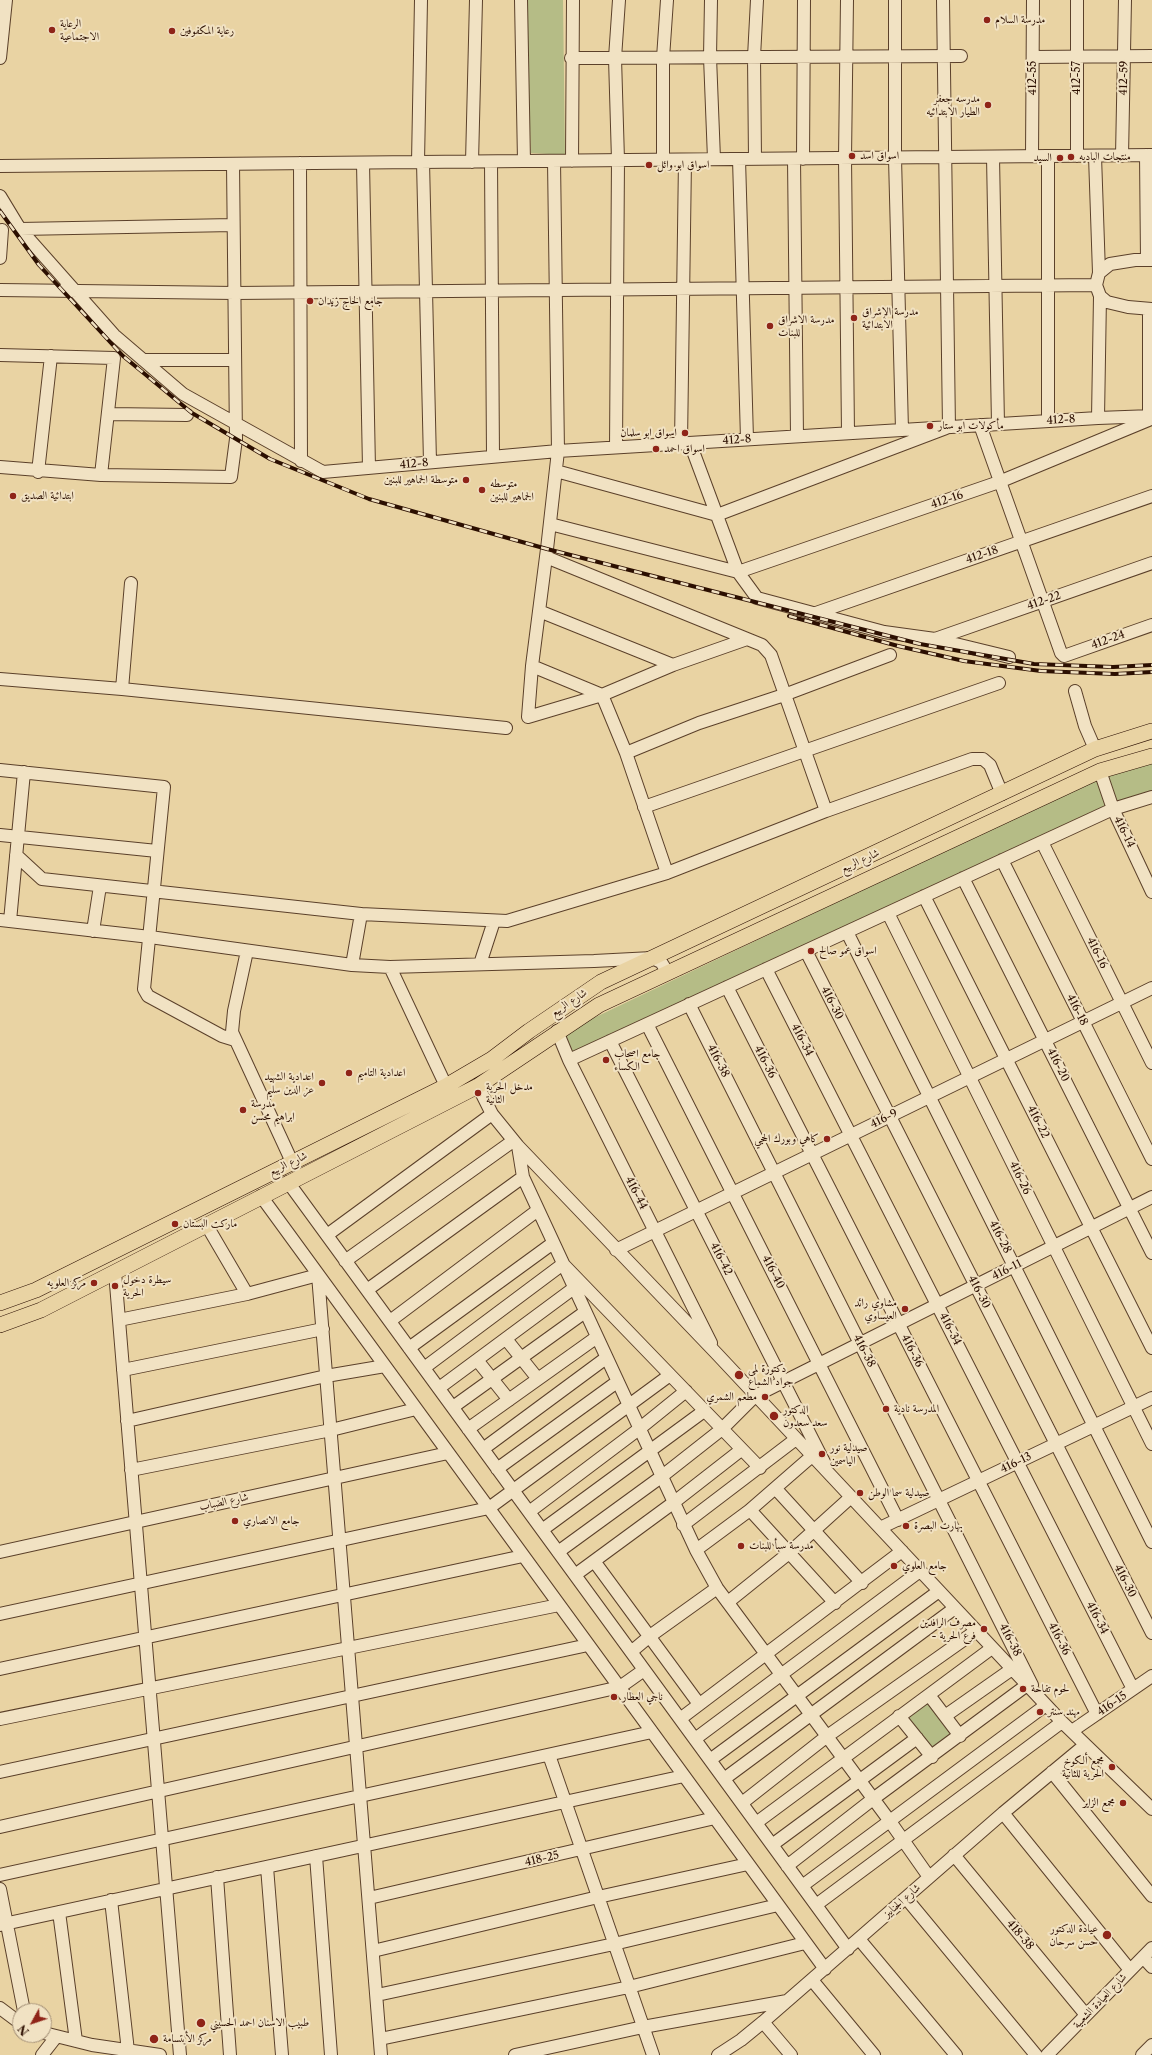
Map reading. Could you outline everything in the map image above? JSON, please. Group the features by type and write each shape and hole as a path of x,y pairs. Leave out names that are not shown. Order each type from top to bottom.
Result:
{"main road":[{"name":"شارع الربيع","path":"0,1303 36,1290 446,1086 492,1059 529,1031 601,982 1095,749 1152,731"},
{"name":"شارع الربيع","path":"0,1325 41,1310 200,1227 478,1086 557,1031 599,1005 1100,771 1152,756"},
{"path":"0,1315 59,1290 155,1241 200,1227"}],"street":[{"path":"0,58 6,0"},
{"path":"421,0 420,162 430,462"},
{"path":"472,162 476,0"},
{"path":"521,0 524,161"},
{"path":"572,161 571,58 573,0"},
{"path":"616,447 618,160 615,58 619,0"},
{"path":"663,160 663,58 667,0"},
{"path":"711,0 710,57 714,159"},
{"path":"755,159 754,57 757,0"},
{"path":"797,436 794,288 804,0"},
{"path":"847,0 845,158 848,433"},
{"path":"895,0 895,158 902,430"},
{"path":"556,471 717,515 949,427 943,0"},
{"name":"412-55","path":"1032,156 1034,0"},
{"name":"412-57","path":"1076,0 1077,156"},
{"name":"412-59","path":"1122,156 1125,0"},
{"path":"571,58 961,56"},
{"path":"1033,57 1152,56"},
{"path":"0,166 1149,155 1150,260 1110,264 1099,285"},
{"path":"1048,156 1048,421"},
{"path":"1096,156 1099,285 1098,418"},
{"path":"993,157 998,424"},
{"path":"740,159 747,439"},
{"path":"686,160 684,290 686,443 717,515 738,572 757,598 884,632 935,639 1009,657"},
{"path":"554,161 558,451 532,666 528,717 602,695 672,665 747,639"},
{"path":"491,162 493,456"},
{"path":"300,163 299,293 301,461"},
{"path":"363,163 369,468"},
{"path":"0,467 38,472 101,475 231,477 236,439 233,164"},
{"path":"0,196 20,229 114,335 183,394 301,461"},
{"path":"20,229 233,225"},
{"path":"0,258 2,230"},
{"path":"0,290 299,293 1099,285"},
{"path":"1099,285 1107,302 1117,305 1151,309 1151,417"},
{"path":"0,356 114,358 101,475"},
{"path":"38,472 51,356"},
{"path":"143,360 235,360"},
{"path":"108,414 187,415"},
{"name":"412-8","path":"301,461 323,472 493,456 616,447 1098,418 1151,417"},
{"name":"412-16","path":"738,572 999,482 1151,417"},
{"path":"980,425 999,482 1043,601"},
{"name":"412-18","path":"813,614 1152,496"},
{"path":"550,524 738,572"},
{"path":"546,557 762,645 771,655 804,753 826,811"},
{"name":"412-22","path":"935,639 1152,563"},
{"path":"122,689 131,583"},
{"name":"412-24","path":"1043,601 1061,653 1064,656 1152,625"},
{"path":"539,611 672,665"},
{"path":"626,753 699,723 784,695 890,655"},
{"path":"532,666 602,695 626,753 667,873"},
{"path":"0,679 122,689 506,728"},
{"path":"644,807 804,753 999,683"},
{"path":"1075,691 1085,726 1095,749"},
{"path":"16,855 42,879 360,914 494,921 518,919 667,873 826,811 972,759 983,759 990,766 1002,794"},
{"path":"0,770 164,787 144,988 148,996 222,1036 235,1040"},
{"name":"416-14","path":"1100,771 1113,809 1152,892"},
{"path":"24,772 16,855 5,920 150,937 352,965 390,966 480,964 652,958 661,962 668,973"},
{"path":"569,1060 1113,809 1152,797"},
{"path":"0,835 158,851"},
{"name":"416-16","path":"1042,842 1152,1063"},
{"name":"416-18","path":"1002,860 1152,1159"},
{"name":"416-20","path":"963,878 1152,1252"},
{"path":"93,931 100,886"},
{"name":"416-22","path":"924,896 1152,1348"},
{"name":"416-26","path":"888,913 1152,1444"},
{"path":"352,965 360,914"},
{"path":"480,964 494,921"},
{"name":"416-28","path":"847,932 1152,1542"},
{"path":"247,951 232,1020 232,1032 292,1162"},
{"name":"416-30","path":"806,951 1152,1633"},
{"path":"390,966 446,1086"},
{"name":"416-34","path":"766,969 1133,1689"},
{"name":"416-36","path":"727,987 1097,1714"},
{"name":"416-9","path":"616,1250 1152,988"},
{"name":"416-38","path":"690,1004 939,1500 1042,1701"},
{"name":"416-40","path":"647,1024 898,1520"},
{"name":"416-44","path":"557,1031 569,1060 717,1354"},
{"name":"416-42","path":"610,1041 832,1477"},
{"path":"478,1086 492,1114 516,1144 717,1354 1062,1722 1152,1809"},
{"path":"327,1235 492,1114"},
{"path":"516,1144 523,1177 683,1525 717,1588 780,1675 890,1820 930,1877"},
{"path":"345,1261 516,1144"},
{"path":"367,1290 523,1177"},
{"path":"288,1182 848,1949"},
{"path":"261,1196 824,1969"},
{"name":"416-11","path":"558,1552 661,1477 722,1429 755,1396 1152,1197"},
{"path":"390,1321 538,1210"},
{"path":"200,1227 247,1294"},
{"path":"409,1348 553,1243"},
{"path":"424,1368 563,1264"},
{"path":"563,1264 760,1468"},
{"path":"115,1272 180,2055"},
{"path":"119,1320 247,1294 318,1275"},
{"path":"318,1275 382,2055"},
{"path":"438,1388 574,1288"},
{"path":"453,1407 585,1312"},
{"path":"123,1370 323,1329"},
{"path":"468,1429 597,1337"},
{"path":"506,1339 538,1379"},
{"path":"483,1450 606,1358"},
{"path":"477,1360 509,1400"},
{"path":"127,1421 326,1376 385,1366"},
{"path":"0,1614 489,1508 670,1375"},
{"path":"498,1469 617,1382"},
{"path":"529,1512 686,1392"},
{"name":"416-13","path":"880,1528 1152,1398"},
{"path":"131,1470 331,1430 416,1409"},
{"path":"542,1530 704,1411"},
{"path":"683,1525 760,1468 796,1439"},
{"path":"575,1575 673,1503 741,1450"},
{"name":"شارع الضباب","path":"0,1552 448,1453"},
{"path":"696,1550 776,1489 812,1456"},
{"path":"776,1489 816,1530 862,1583"},
{"path":"728,1602 816,1530 851,1497"},
{"path":"750,1510 835,1603"},
{"path":"680,1719 862,1583 902,1551"},
{"path":"0,1669 524,1556"},
{"path":"594,1561 699,1704"},
{"path":"695,1739 920,1571"},
{"path":"631,1652 650,1636 717,1588"},
{"path":"710,1760 939,1591"},
{"path":"0,1719 559,1605"},
{"path":"724,1779 955,1608"},
{"path":"742,1803 826,1736 976,1631"},
{"path":"0,1772 588,1645"},
{"path":"756,1823 992,1648"},
{"path":"945,1716 1012,1669"},
{"path":"0,1827 620,1687 644,1670"},
{"name":"416-15","path":"1072,1732 1133,1689 1151,1679"},
{"path":"787,1866 873,1799 932,1757 1027,1685"},
{"path":"929,1695 960,1736"},
{"path":"802,1886 890,1820 1042,1701"},
{"path":"899,1716 932,1757"},
{"path":"816,1905 1062,1722"},
{"path":"0,1875 652,1732"},
{"path":"772,1846 917,1738"},
{"name":"شارع الجنابيز","path":"718,2055 741,2040 764,2022 954,1855 1085,1745"},
{"path":"549,1755 653,2055"},
{"path":"1052,1772 1152,1896"},
{"path":"3,1924 684,1776"},
{"path":"1003,1813 1130,1970"},
{"name":"418-25","path":"369,1898 582,1850 715,1818"},
{"name":"418-38","path":"954,1855 1086,2015"},
{"path":"316,1856 331,2055"},
{"path":"373,1951 598,1897 748,1864"},
{"path":"267,1867 282,2055"},
{"path":"217,1877 230,2055"},
{"path":"0,1890 3,1924 22,2003"},
{"path":"906,1898 1036,2055"},
{"path":"111,1900 128,2051"},
{"path":"377,1995 614,1944 778,1905"},
{"path":"59,1912 76,2041"},
{"path":"859,1939 956,2055"},
{"path":"380,2039 629,1987 806,1943"},
{"name":"شارع العيادة الشعبية","path":"1048,2055 1152,1948"},
{"path":"1143,1957 1152,1967"},
{"path":"812,1980 874,2055"},
{"path":"515,2055 643,2027 788,2001"},
{"path":"0,2008 12,2017"},
{"path":"764,2022 791,2055"},
{"path":"52,2036 76,2041 107,2051 128,2051 158,2055"},
{"path":"42,2055 56,2037"},
{"path":"52,2055 56,2037"},
{"path":"1142,2055 1152,2045"}],"green space":[{"path":"525,0 563,0 565,155 531,153"},
{"path":"1152,760 1152,794 570,1057 560,1034 1104,775"},
{"path":"928,1698 957,1736 932,1754 902,1717"}],"railway":[{"path":"0,211 39,265 123,356 192,413 270,459 369,499 547,549 920,644 1034,664 1113,667 1152,665"},
{"path":"789,616 898,646 964,661 1041,671 1115,674 1152,672"}],"place":[{"name":"مدرسة السلام","path":"987,20"},
{"name":"الرعاية الاجتماعية","path":"52,30"},
{"name":"رعاية المكفوفين","path":"172,31"},
{"name":"مدرسه جعفر الطيار الابتدائيه","path":"988,105"},
{"name":"اسواق اسد","path":"852,156"},
{"name":"منتجات الباديه","path":"1071,157"},
{"name":"السيد","path":"1060,158"},
{"name":"اسواق ابو وائل","path":"649,165"},
{"name":"جامع الحاج زيدان","path":"310,301"},
{"name":"مدرسة الإشراق الابتدائية","path":"854,318"},
{"name":"مدرسة الاشراق للبنات","path":"770,326"},
{"name":"مأكولات ابو ستار","path":"930,426"},
{"name":"اسواق ابو سلمان","path":"685,433"},
{"name":"اسواق احمد","path":"656,449"},
{"name":"متوسطة الجماهير للبنين","path":"466,480"},
{"name":"متوسطه الجماهير للبنين","path":"482,490"},
{"name":"ابتدائية الصديق","path":"13,496"},
{"name":"اسواق عمو صالح","path":"811,951"},
{"name":"جامع اصحاب الکساء","path":"606,1060"},
{"name":"اعدادية التاميم","path":"349,1073"},
{"name":"اعدادية الشهيد عز الدين سليم","path":"322,1083"},
{"name":"مدخل الحرية الثانية","path":"478,1093"},
{"name":"مدرسة ابراهيم محسن","path":"243,1110"},
{"name":"كاهي وبورك الحجي","path":"827,1139"},
{"name":"ماركت البستان","path":"175,1224"},
{"name":"مركز العلويه","path":"94,1283"},
{"name":"سيطرة دخول الحرية","path":"115,1286"},
{"name":"مشاوي رائد العيساوي","path":"905,1309"},
{"name":"دكتورة لمى جواد الشماع","path":"739,1375"},
{"name":"مطعم الشمري","path":"765,1397"},
{"name":"المدرسة نادية","path":"886,1409"},
{"name":"الدكتور سعد سعدون","path":"774,1416"},
{"name":"صيدلية نور الياسمين","path":"822,1454"},
{"name":"صيدلية سما الوطن","path":"860,1493"},
{"name":"جامع الانصاري","path":"235,1521"},
{"name":"بهارت البصرة","path":"906,1526"},
{"name":"مدرسة سبأ للبنات","path":"741,1546"},
{"name":"جامع العلوي","path":"894,1566"},
{"name":"مصرف الرافدين - فرع الحرية","path":"984,1629"},
{"name":"لحوم تفاحة","path":"1023,1689"},
{"name":"ناجي العطار","path":"614,1697"},
{"name":"مهند سنتر","path":"1040,1712"},
{"name":"مجمع ألكوخ الحرية للثانية","path":"1112,1767"},
{"name":"مجمع الزاير","path":"1123,1803"},
{"name":"عيادة الدكتور حسن سرحان","path":"1107,1935"},
{"name":"طبيب الاسنان احمد الحسيني","path":"201,2023"},
{"name":"مركز الأبتسامة","path":"154,2039"}]}
